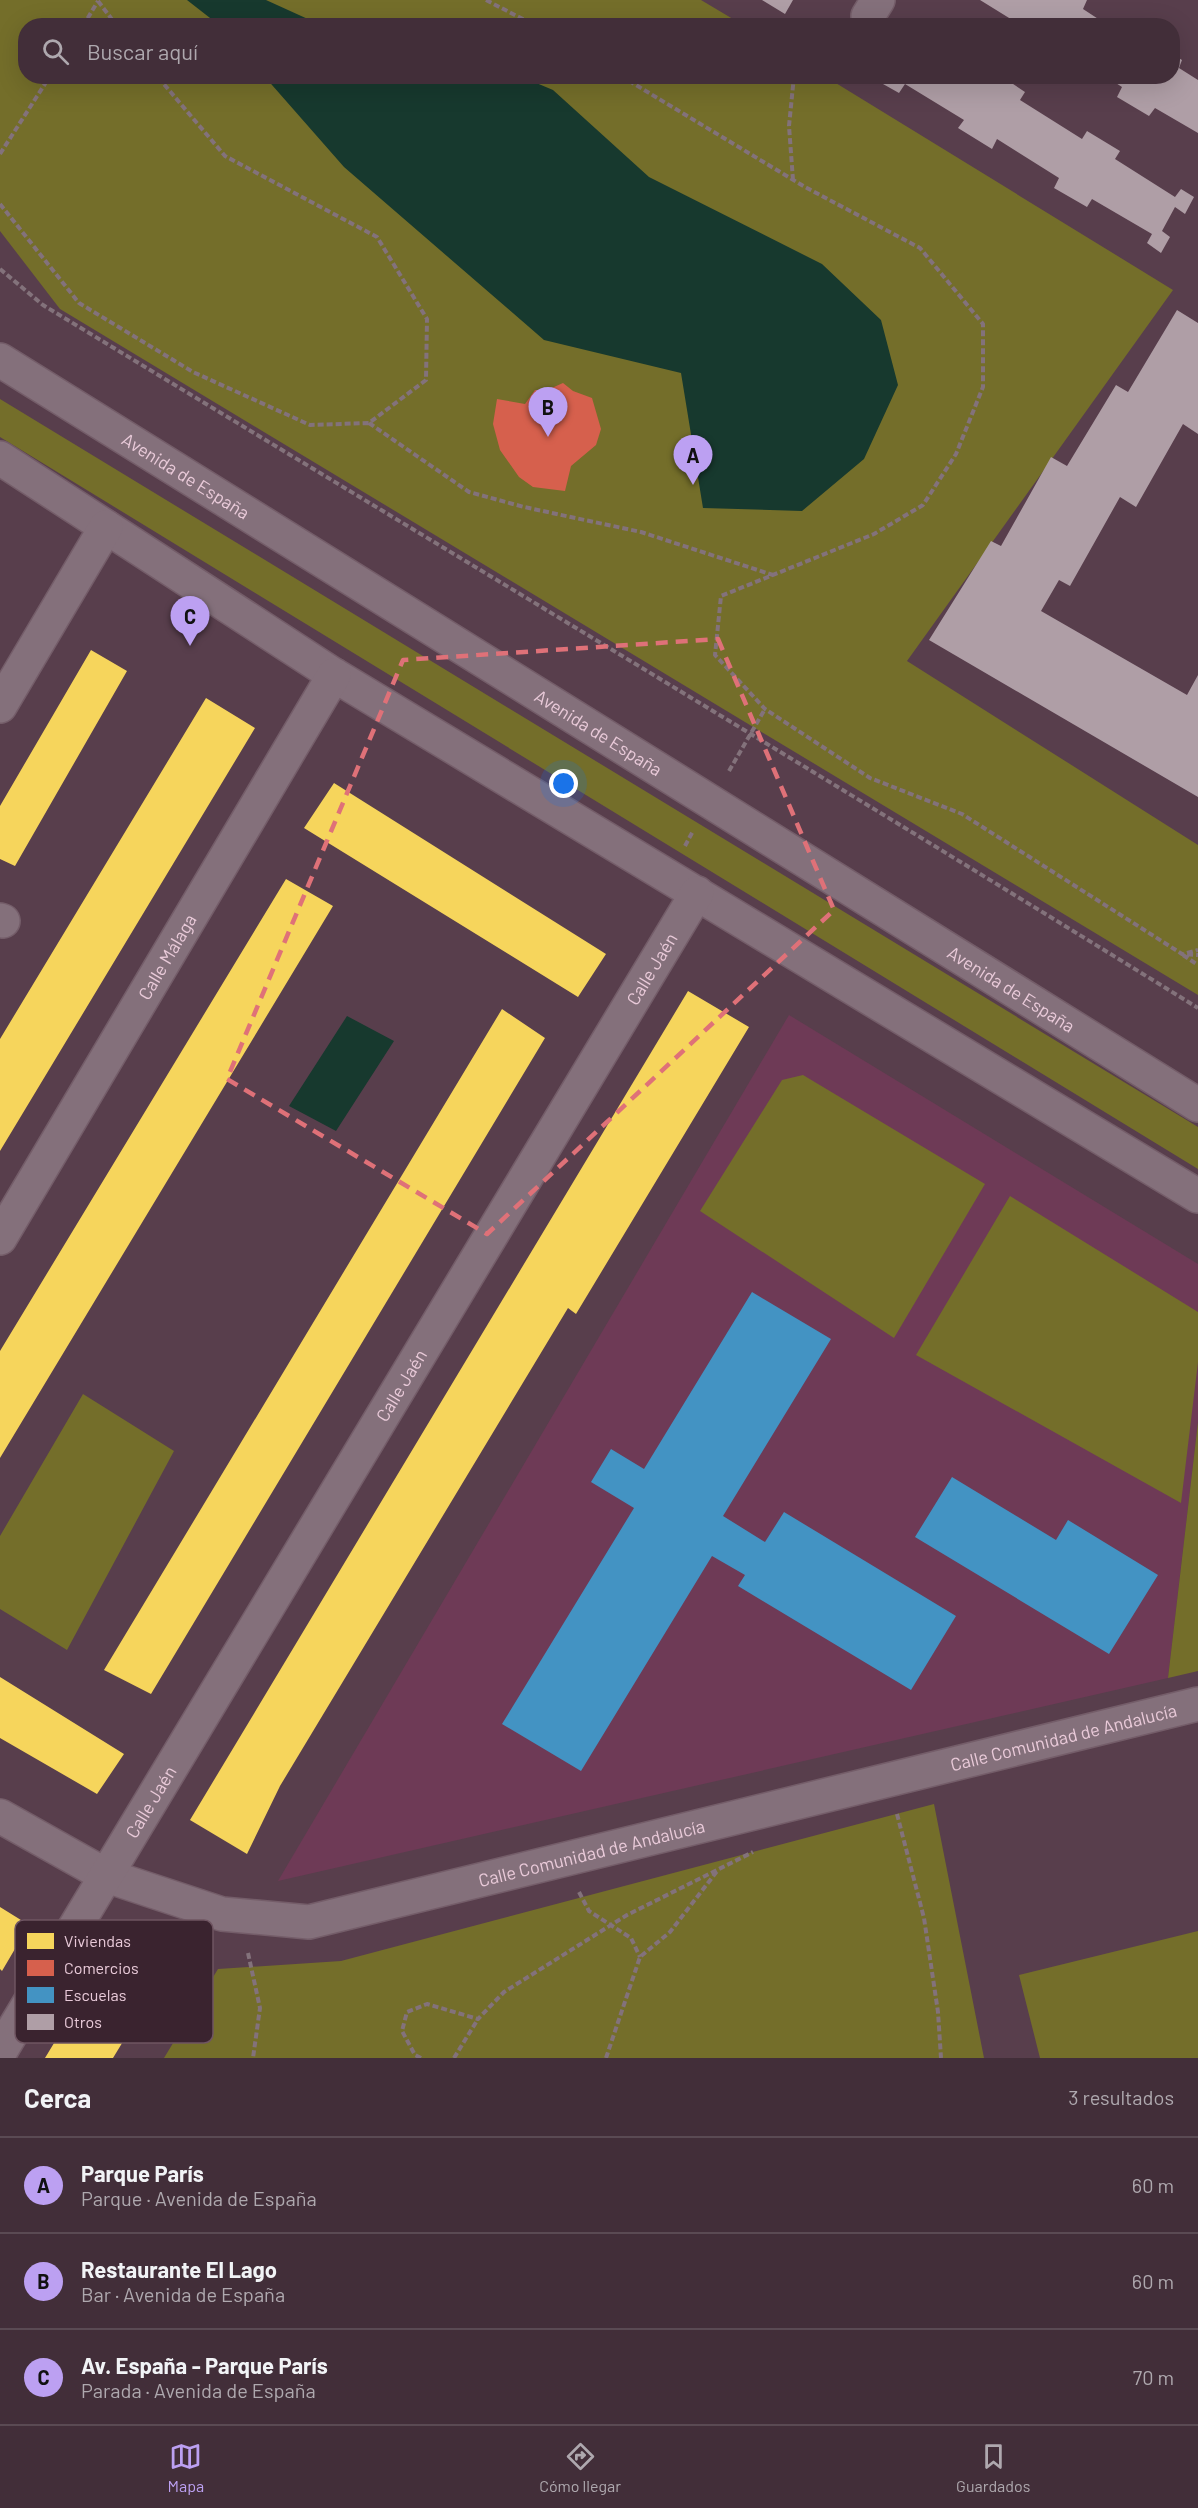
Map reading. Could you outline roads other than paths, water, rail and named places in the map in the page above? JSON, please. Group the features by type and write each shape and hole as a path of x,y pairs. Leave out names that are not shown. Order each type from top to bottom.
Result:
{"street":[{"name":"Avenida de España","path":"0,360 1198,1105"},
{"path":"0,458 334,675 1198,1196"},
{"path":"0,706 106,527"},
{"name":"Calle Málaga","path":"0,1238 334,675"},
{"name":"Calle Jaén","path":"80,1920 697,893"},
{"name":"Calle Comunidad de Andalucía","path":"0,1816 107,1876 222,1914 309,1922 1198,1704"},
{"name":"Calle Jaén","path":"0,2052 15,2027"}],"place":[{"name":"Restaurante El Lago","path":"548,437"},
{"name":"Parque París","path":"693,485"},
{"name":"Av. España - Parque París","path":"190,646"}]}
